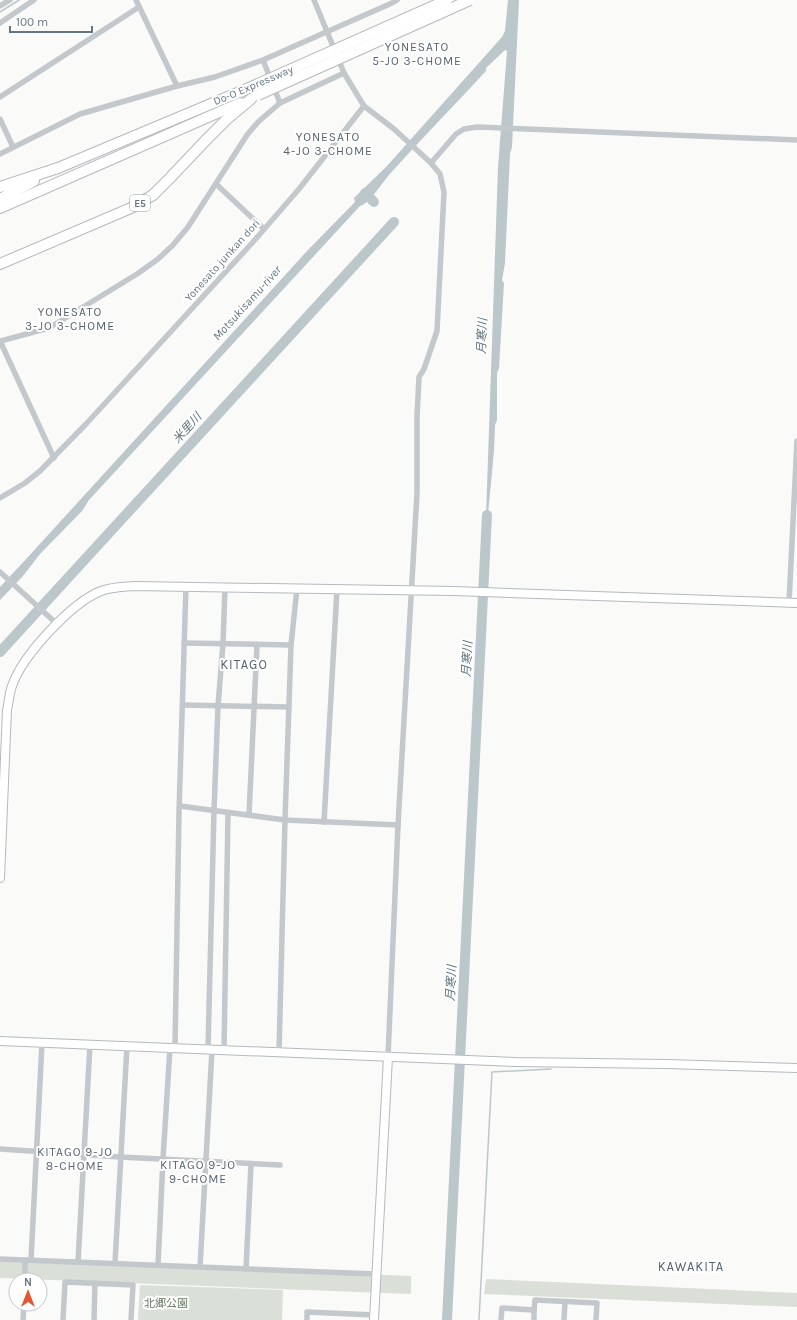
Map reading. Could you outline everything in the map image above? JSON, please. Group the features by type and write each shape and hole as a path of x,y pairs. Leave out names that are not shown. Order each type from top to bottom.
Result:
{"highway":[{"name":"Do-O Expressway","path":"58,168 249,88 448,0"},
{"name":"Do-O Expressway","path":"254,97 470,0"},
{"name":"E5","path":"0,208 254,97"},
{"name":"E5","path":"0,264 131,208 153,195 211,134 254,97"},
{"path":"0,187 58,168"},
{"path":"0,199 58,168"}],"street":[{"path":"0,6 10,0"},
{"path":"0,23 34,0"},
{"path":"136,0 177,86"},
{"path":"307,1320 307,1312 374,1317 388,1057 398,825 417,493 417,416 419,377 424,369 437,331 444,192 440,174 431,163 394,129 364,106 344,73 314,0"},
{"path":"0,154 80,114 177,86 215,77 263,60 394,1"},
{"path":"0,97 139,7"},
{"path":"263,60 280,103"},
{"path":"54,458 0,341 49,328 147,267 173,245 183,233 247,135 258,122 280,103 344,73"},
{"name":"Yonesato junkan dori","path":"0,498 25,483 54,458 264,230 299,189 364,106"},
{"path":"0,119 13,147"},
{"path":"431,163 456,134 464,129 477,127 797,140"},
{"path":"216,184 264,230"},
{"path":"0,878 3,728 12,686 22,665 57,624 77,604 101,591 113,587 134,586 502,592 793,603 797,441"},
{"path":"0,572 57,624"},
{"path":"158,1265 163,1159 173,1048 186,586"},
{"path":"200,1267 210,1049 214,811 218,706 223,643 224,587"},
{"path":"279,1052 291,645 297,588"},
{"path":"324,822 337,589"},
{"path":"184,643 291,645"},
{"path":"249,816 257,645"},
{"path":"183,705 289,707"},
{"path":"180,806 285,820 398,825"},
{"path":"224,1050 228,813"},
{"path":"0,1041 388,1057 797,1068"},
{"path":"26,1272 42,1043"},
{"path":"78,1262 90,1045"},
{"path":"115,1263 127,1046"},
{"path":"0,1149 83,1155 280,1165"},
{"path":"246,1269 251,1164"},
{"path":"0,1259 376,1276"},
{"path":"63,1320 65,1282 133,1284 131,1320"},
{"path":"94,1320 95,1283"},
{"path":"534,1320 535,1300 597,1303 596,1320"},
{"path":"564,1320 565,1302"},
{"path":"501,1320 502,1308 534,1310"}],"green space":[{"path":"0,1260 411,1276 411,1294 48,1280 48,1272 8,1272 8,1278 0,1278"},
{"path":"486,1279 797,1293 797,1307 484,1294"},
{"name":"北郷公園","path":"140,1285 283,1290 282,1320 138,1320"}],"shaded area":[{"path":"508,0 519,0 505,263 502,280 504,283 499,368 497,373 497,420 495,425 485,546 498,167 507,51 505,50 486,68 486,71 389,175 371,197 360,206 89,500 82,511 40,554 23,576 0,600 0,587 307,251 355,202 354,198 387,166 502,37 505,31"}],"waterway":[{"path":"0,12 19,0"},
{"name":"米里川","path":"365,193 374,202"},
{"name":"米里川","path":"0,652 394,222"},
{"name":"月寒川","path":"447,1320 487,515"},
{"path":"479,1320 492,1072 551,1069"}],"district":[{"name":"YONESATO 5-JO 3-CHOME","path":"417,54"},
{"name":"YONESATO 4-JO 3-CHOME","path":"328,144"},
{"name":"YONESATO 3-JO 3-CHOME","path":"70,319"},
{"name":"KITAGO","path":"244,664"},
{"name":"KITAGO 9-JO 8-CHOME","path":"75,1159"},
{"name":"KITAGO 9-JO 9-CHOME","path":"198,1172"},
{"name":"KAWAKITA","path":"691,1266"}],"water label":[{"name":"Motsukisamu-river","path":"247,303"}]}
